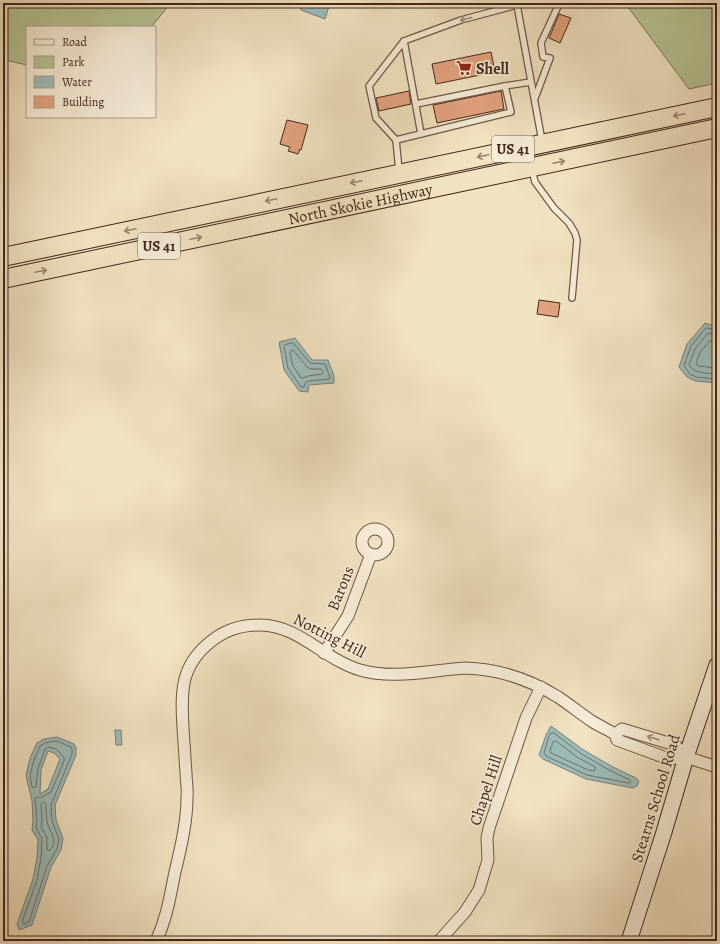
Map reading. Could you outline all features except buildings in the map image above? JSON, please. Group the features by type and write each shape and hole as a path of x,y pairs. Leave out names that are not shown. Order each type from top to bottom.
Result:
{"highway":[{"name":"North Skokie Highway","path":"3,257 717,106"},
{"name":"North Skokie Highway","path":"3,279 717,128"}],"main road":[{"name":"Stearns School Road","path":"629,941 664,832 686,756 717,665"}],"street":[{"name":"Barons","path":"324,653 348,616 371,554"},
{"name":"Notting Hill","path":"156,941 163,926 168,909 186,816 187,796 182,697 185,677 204,647 220,635 238,627 260,625 284,629 348,666 373,673 391,674 477,668 509,674 541,687 615,734 617,740 669,759 686,756"},
{"name":"Chapel Hill","path":"439,941 465,912 479,890 488,860 487,838 489,828 526,718 541,687"},
{"path":"686,756 717,767"}],"lane":[{"path":"399,173 396,140 376,118 369,86 404,41 461,20 524,3"},
{"path":"534,98 550,58 543,57 541,43 559,3"},
{"path":"518,5 543,143"},
{"path":"404,41 422,134"},
{"path":"416,104 531,82"},
{"path":"396,140 510,112 505,86"},
{"path":"531,167 535,182 540,190 576,233 577,240 572,298"}],"green space":[{"path":"3,3 171,3 152,26 26,26 26,65 5,60 3,55"},
{"path":"625,3 717,3 717,83 689,89"}],"water":[{"path":"297,3 330,3 325,19 301,10"},
{"path":"705,323 717,327 717,383 695,381 687,377 679,367 687,344"},
{"path":"295,338 312,360 328,360 334,376 334,383 309,385 308,392 299,391 284,370 279,342"},
{"path":"551,726 582,749 611,766 636,778 639,781 637,786 633,788 586,779 543,759 539,755"},
{"path":"115,730 121,730 122,745 116,745"},
{"path":"57,737 74,744 76,748 76,755 55,805 56,820 63,838 61,850 51,867 32,925 19,930 17,924 33,879 37,858 38,840 32,830 32,801 26,775 30,758 37,743 44,739","holes":["48,751 54,753 60,759 48,789 40,794 41,770"]}],"place":[{"name":"Shell","path":"464,68"}]}
